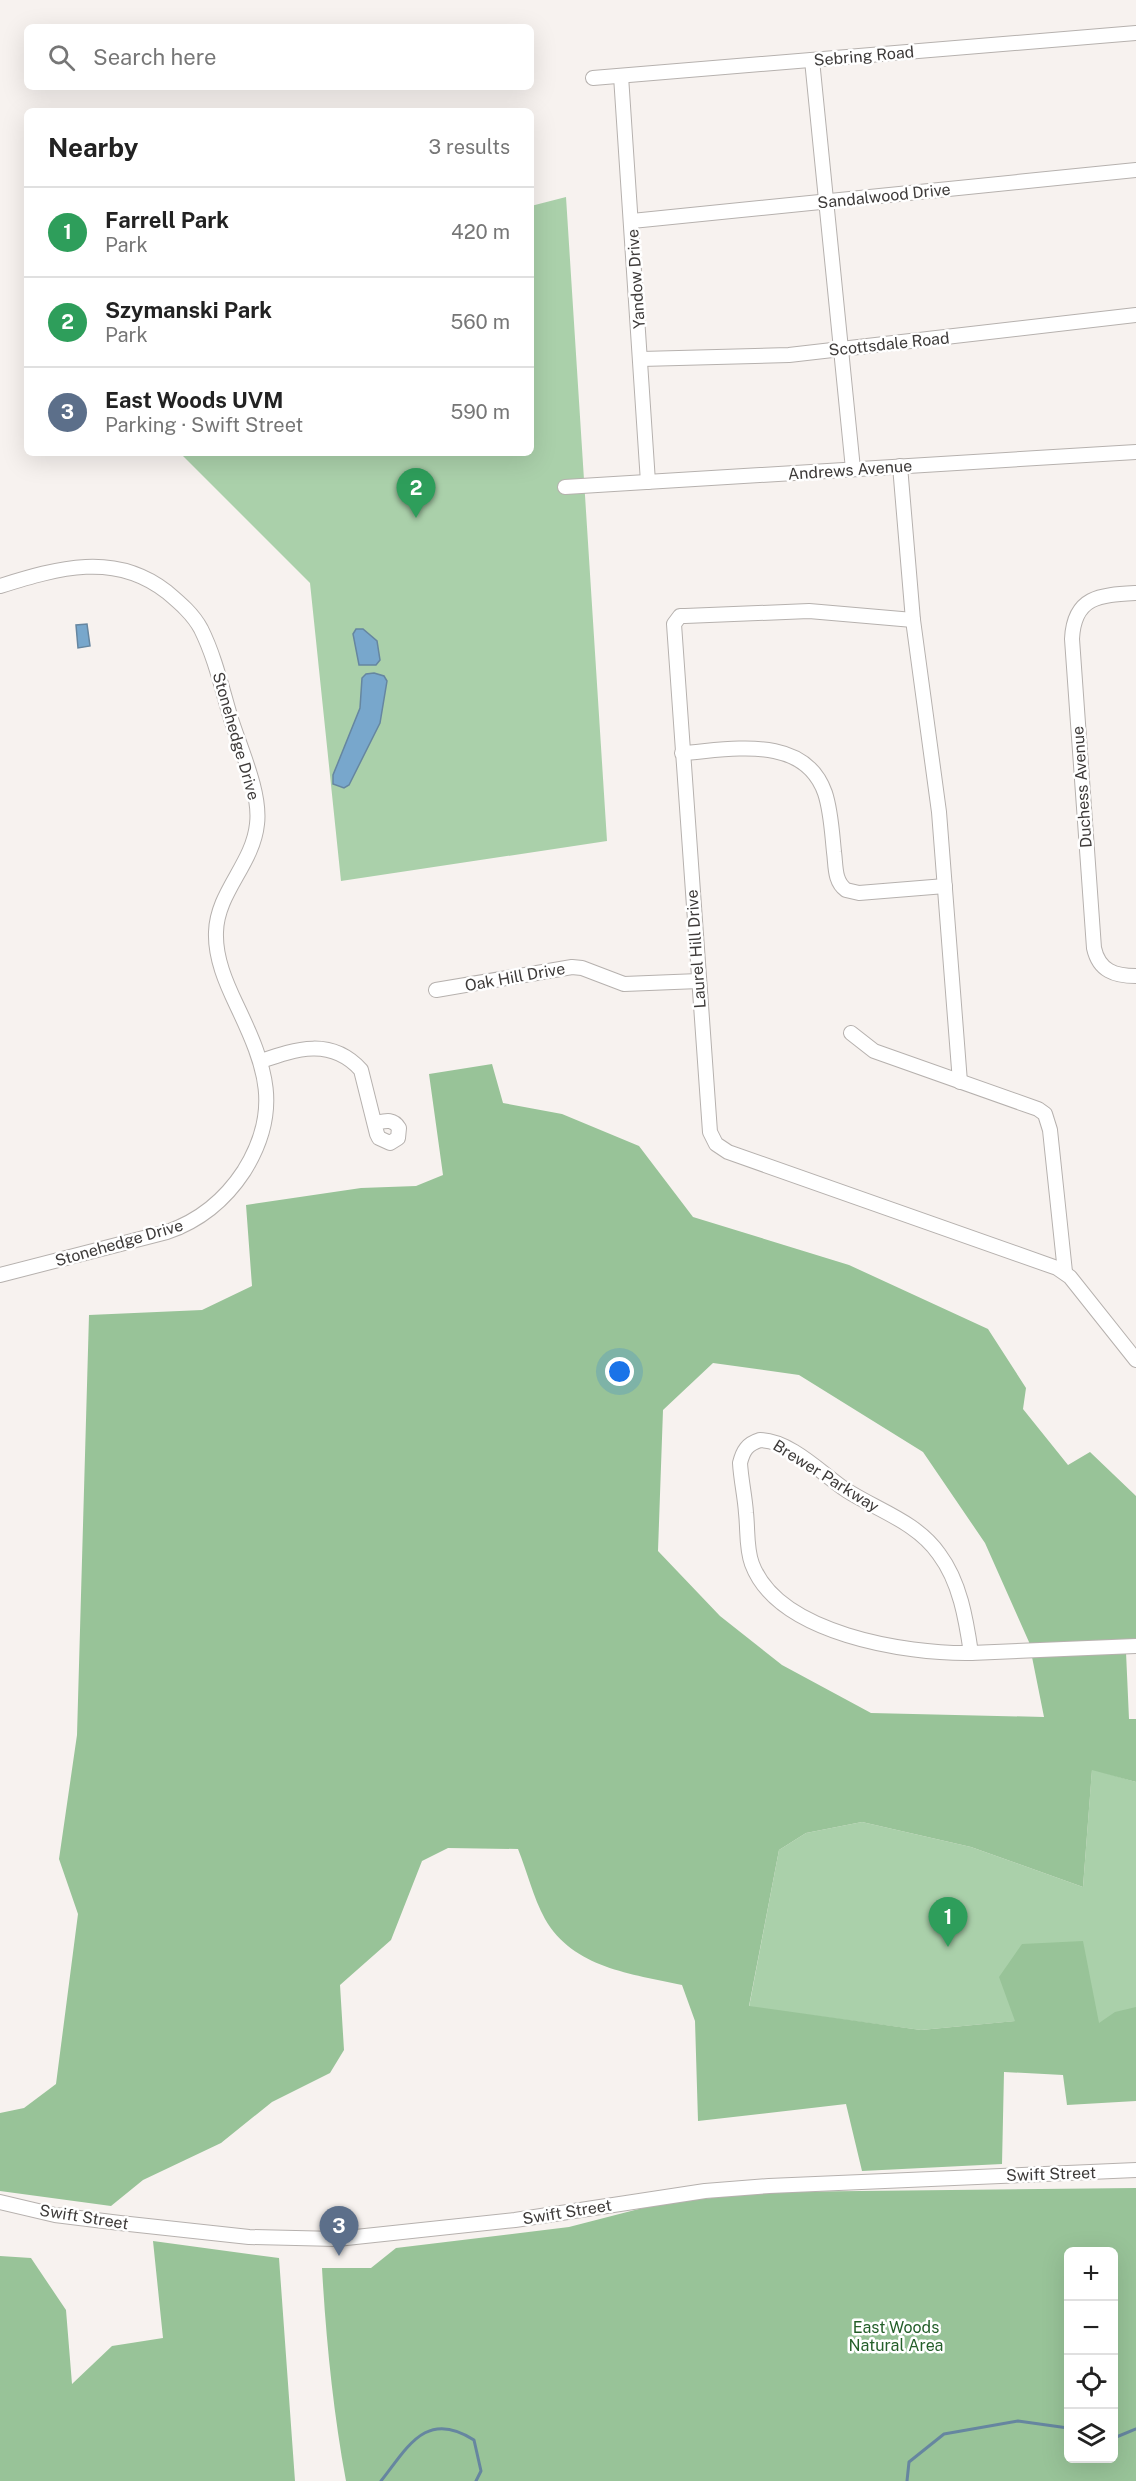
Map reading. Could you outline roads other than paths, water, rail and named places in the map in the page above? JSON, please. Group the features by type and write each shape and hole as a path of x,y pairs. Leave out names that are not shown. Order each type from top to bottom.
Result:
{"street":[{"name":"Sebring Road","path":"593,78 1136,33"},
{"path":"812,60 853,469"},
{"name":"Yandow Drive","path":"621,76 648,482"},
{"name":"Sandalwood Drive","path":"632,221 1136,170"},
{"name":"Scottsdale Road","path":"641,359 736,357 841,350 1136,315"},
{"name":"Andrews Avenue","path":"565,487 1136,452"},
{"path":"900,466 913,620 937,791 960,1082"},
{"name":"Stonehedge Drive","path":"0,586 67,567 112,567 140,575 159,586 186,609 200,628 213,657 258,812 252,848 221,906 216,941 225,978 261,1061 268,1107 260,1142 238,1180 210,1209 191,1222 167,1232 0,1275"},
{"name":"Duchess Avenue","path":"1136,593 1093,598 1083,605 1077,614 1072,632 1092,924 1097,960 1109,972 1136,976"},
{"name":"Laurel Hill Drive","path":"913,620 809,611 680,616 676,620 673,630 711,1137 719,1147 1065,1272"},
{"path":"682,753 765,749 787,754 806,765 824,791 837,876 846,890 859,893 945,886"},
{"name":"Oak Hill Drive","path":"436,990 572,967 582,968 624,984 699,981"},
{"path":"851,1033 874,1051 1038,1109 1045,1114 1050,1130 1065,1272 1136,1360"},
{"path":"261,1061 306,1047 334,1052 361,1070 375,1124"},
{"name":"Brewer Parkway","path":"971,1653 967,1624 952,1576 940,1554 925,1537 847,1490 788,1449 770,1440 751,1443 743,1451 740,1463 752,1563 764,1585 780,1601 833,1630 897,1649 925,1653 971,1653 1136,1646"},
{"name":"Swift Street","path":"0,2202 55,2214 120,2223 249,2236 337,2239 515,2220 705,2192 769,2186 1136,2170"}],"water":[{"path":"87,624 90,646 78,648 76,625"},
{"path":"356,629 363,629 377,641 380,660 376,665 359,665 353,634"},
{"path":"374,673 384,676 387,681 380,723 349,785 344,788 333,784 333,775 360,708 362,678 366,674"}],"waterway":[{"path":"907,2481 909,2462 944,2434 1018,2421 1064,2427"},
{"path":"381,2481 400,2456 420,2436 431,2430 443,2429 457,2431 474,2440 481,2471 476,2481"},
{"path":"1118,2436 1136,2429"}],"place":[{"name":"Szymanski Park","path":"416,518"},
{"name":"Farrell Park","path":"948,1947"},
{"name":"East Woods UVM","path":"339,2256"}],"park label":[{"name":"East Woods Natural Area","path":"896,2336"}]}
